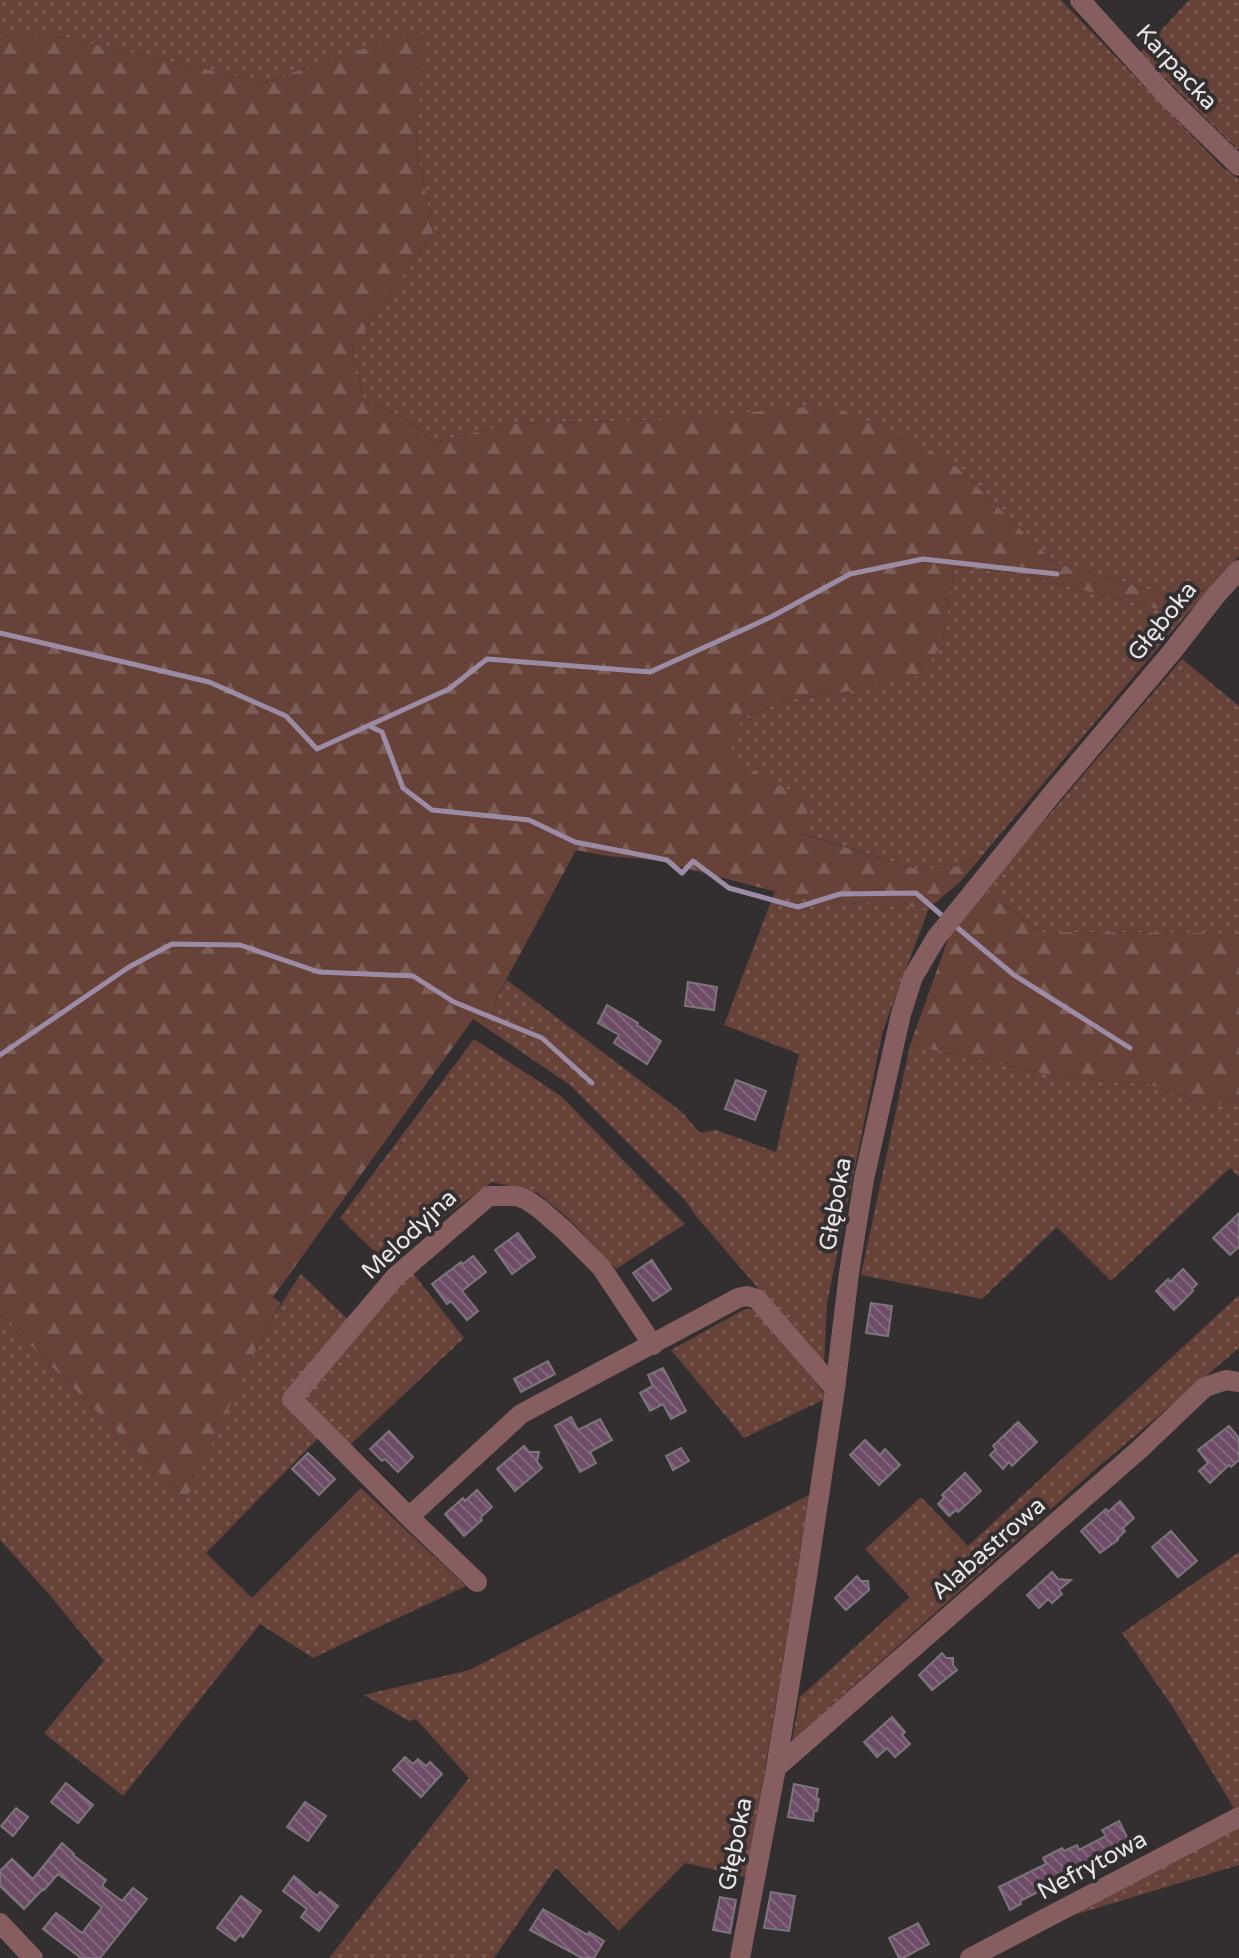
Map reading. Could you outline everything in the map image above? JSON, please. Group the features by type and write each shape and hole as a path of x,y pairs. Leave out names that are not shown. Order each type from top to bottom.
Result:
{"street":[{"name":"Karpacka","path":"1080,0 1167,96 1239,166"},
{"name":"Głęboka","path":"740,1958 776,1768 806,1583 864,1179 901,1014 913,977 936,938 1239,570"},
{"name":"Melodyjna","path":"477,1582 292,1399 396,1276 489,1196 517,1196 527,1200 564,1230 601,1267 653,1345"},
{"path":"409,1517 521,1414 738,1298 747,1296 757,1299 835,1389"},
{"name":"Alabastrowa","path":"776,1768 1141,1448 1205,1387 1226,1380 1239,1382"},
{"name":"Nefrytowa","path":"970,1958 1239,1817"},
{"path":"3,1933 33,1958"}],"green space":[{"path":"0,0 1061,0 1222,167 1239,179 1239,556 1211,588 1176,597 1055,563 955,465 656,420 512,424 433,442 409,421 364,399 352,348 433,233 417,148 422,30 264,82 52,35 0,64"},
{"path":"1189,0 1239,0 1239,151 1140,53"},
{"path":"423,29 417,148 433,233 352,348 364,399 409,421 433,442 512,424 656,420 829,405 893,431 955,465 1055,563 1176,597 1211,588 1185,616 1020,574 955,567 943,641 919,676 846,692 792,699 742,718 728,758 810,801 802,834 919,870 959,866 992,844 960,882 929,908 811,901 655,860 576,850 482,1025 473,1019 273,1297 281,1303 257,1347 186,1500 0,1315 0,64 3,34 52,35 264,82"},
{"path":"955,567 1020,574 1185,616 992,844 959,866 919,870 801,833 727,758 742,718 792,699 847,692 943,640"},
{"path":"1182,659 1239,706 1239,933 1041,932 985,890"},
{"path":"985,890 1041,932 1239,933 1239,1102 1210,1106 1148,1084 1058,1077 910,1045 951,931"},
{"path":"775,891 811,901 929,908 883,1030 827,1303 824,1365 685,1200 570,1085 482,1025 507,980 682,1112 700,1133 716,1130 776,1152 799,1054 724,1025"},
{"path":"474,1039 561,1096 685,1224 616,1269 569,1219 538,1193 492,1182 430,1227 389,1266 340,1218"},
{"path":"910,1045 1058,1077 1148,1084 1210,1106 1239,1102 1239,1177 1230,1168 1111,1281 1057,1227 982,1299 861,1275"},
{"path":"412,1272 464,1338 350,1445 331,1425 206,1553 252,1598 361,1488 466,1586 313,1658 260,1624 123,1796 44,1733 104,1661 0,1540 0,1315 185,1499 253,1355 301,1274 361,1332"},
{"path":"1239,1295 1239,1348 1098,1467 792,1741 800,1697 910,1597 865,1549 921,1497 968,1546"},
{"path":"745,1309 756,1309 824,1393 825,1399 744,1438 671,1350"},
{"path":"811,1494 747,1877 685,1863 619,1931 556,1868 494,1958 329,1958 469,1778 416,1719 409,1721 364,1695 469,1670"},
{"path":"1239,1552 1239,1808 1235,1810 1174,1709 1122,1633"},
{"path":"1239,1827 1239,1865 1064,1918"}],"building":[{"path":"688,982 717,987 714,1010 685,1006"},
{"path":"607,1005 661,1041 647,1064 614,1043 619,1035 598,1023"},
{"path":"736,1080 766,1091 755,1120 725,1109"},
{"path":"1239,1213 1239,1247 1230,1255 1213,1238"},
{"path":"518,1233 535,1257 512,1274 495,1250"},
{"path":"473,1256 486,1272 462,1291 478,1311 467,1320 451,1301 447,1304 432,1284"},
{"path":"652,1260 671,1289 653,1301 633,1273"},
{"path":"1183,1269 1197,1284 1174,1310 1156,1291"},
{"path":"871,1303 892,1306 888,1336 866,1333"},
{"path":"548,1361 555,1374 521,1392 514,1379"},
{"path":"663,1368 686,1411 671,1419 663,1404 650,1411 640,1393 653,1386 648,1375"},
{"path":"571,1417 578,1430 600,1419 612,1440 590,1452 596,1463 580,1472 555,1426"},
{"path":"1018,1422 1037,1442 1012,1466 1009,1462 1003,1469 990,1455 996,1449 993,1446"},
{"path":"1229,1426 1239,1438 1239,1460 1210,1483 1199,1471 1208,1463 1198,1450"},
{"path":"389,1431 413,1457 398,1472 370,1449"},
{"path":"865,1440 880,1455 885,1449 900,1465 879,1485 850,1455"},
{"path":"524,1446 529,1452 539,1452 537,1462 542,1468 515,1491 497,1469"},
{"path":"681,1448 689,1461 673,1470 666,1456"},
{"path":"308,1453 335,1479 319,1495 292,1469"},
{"path":"965,1473 981,1491 949,1516 938,1504 944,1498 942,1495"},
{"path":"477,1490 492,1507 464,1536 445,1514"},
{"path":"1120,1501 1134,1518 1123,1528 1125,1531 1118,1540 1100,1553 1081,1531"},
{"path":"1171,1531 1197,1561 1178,1577 1152,1547"},
{"path":"1052,1572 1058,1579 1071,1580 1059,1590 1062,1594 1052,1603 1048,1599 1039,1608 1027,1595"},
{"path":"857,1576 861,1581 868,1581 869,1590 846,1610 835,1598"},
{"path":"942,1653 946,1658 953,1658 957,1670 932,1690 919,1675"},
{"path":"892,1717 905,1732 902,1735 910,1744 895,1757 887,1748 877,1757 864,1742"},
{"path":"405,1757 413,1764 418,1759 426,1766 430,1762 442,1774 421,1797 393,1770"},
{"path":"66,1783 93,1805 78,1823 51,1802"},
{"path":"794,1784 818,1789 816,1798 819,1799 813,1821 788,1817"},
{"path":"305,1802 326,1816 308,1841 287,1827"},
{"path":"16,1808 28,1817 13,1836 1,1826"},
{"path":"1119,1821 1131,1845 1085,1868 1086,1871 1075,1877 1020,1901 1021,1904 1010,1910 999,1887 1046,1864 1043,1858 1062,1848 1064,1851 1077,1845 1079,1850 1106,1836 1102,1830"},
{"path":"62,1843 106,1880 102,1886 122,1901 133,1888 147,1899 100,1958 81,1958 43,1929 56,1913 82,1933 102,1907 58,1874 24,1909 0,1886 0,1871 12,1859 33,1879"},
{"path":"294,1876 317,1896 320,1892 338,1906 319,1931 301,1917 307,1909 283,1891"},
{"path":"771,1892 795,1896 789,1931 764,1928"},
{"path":"241,1896 261,1911 243,1937 240,1935 235,1941 217,1928"},
{"path":"720,1897 736,1900 730,1933 713,1930"},
{"path":"543,1909 604,1941 594,1958 582,1958 530,1930"},
{"path":"918,1923 929,1944 899,1958 889,1938"}],"waterway":[{"path":"0,633 209,682 286,716 317,749 449,689 487,659 650,672 771,617 850,574 923,559 1057,574"},
{"path":"369,726 382,732 403,788 432,810 529,820 575,842 667,860 682,873 693,861 729,888 798,907 840,894 916,893 946,919"},
{"path":"954,925 1014,975 1130,1048"},
{"path":"0,1055 129,967 172,944 240,945 319,972 413,976 454,1002 542,1038 592,1083"}]}
